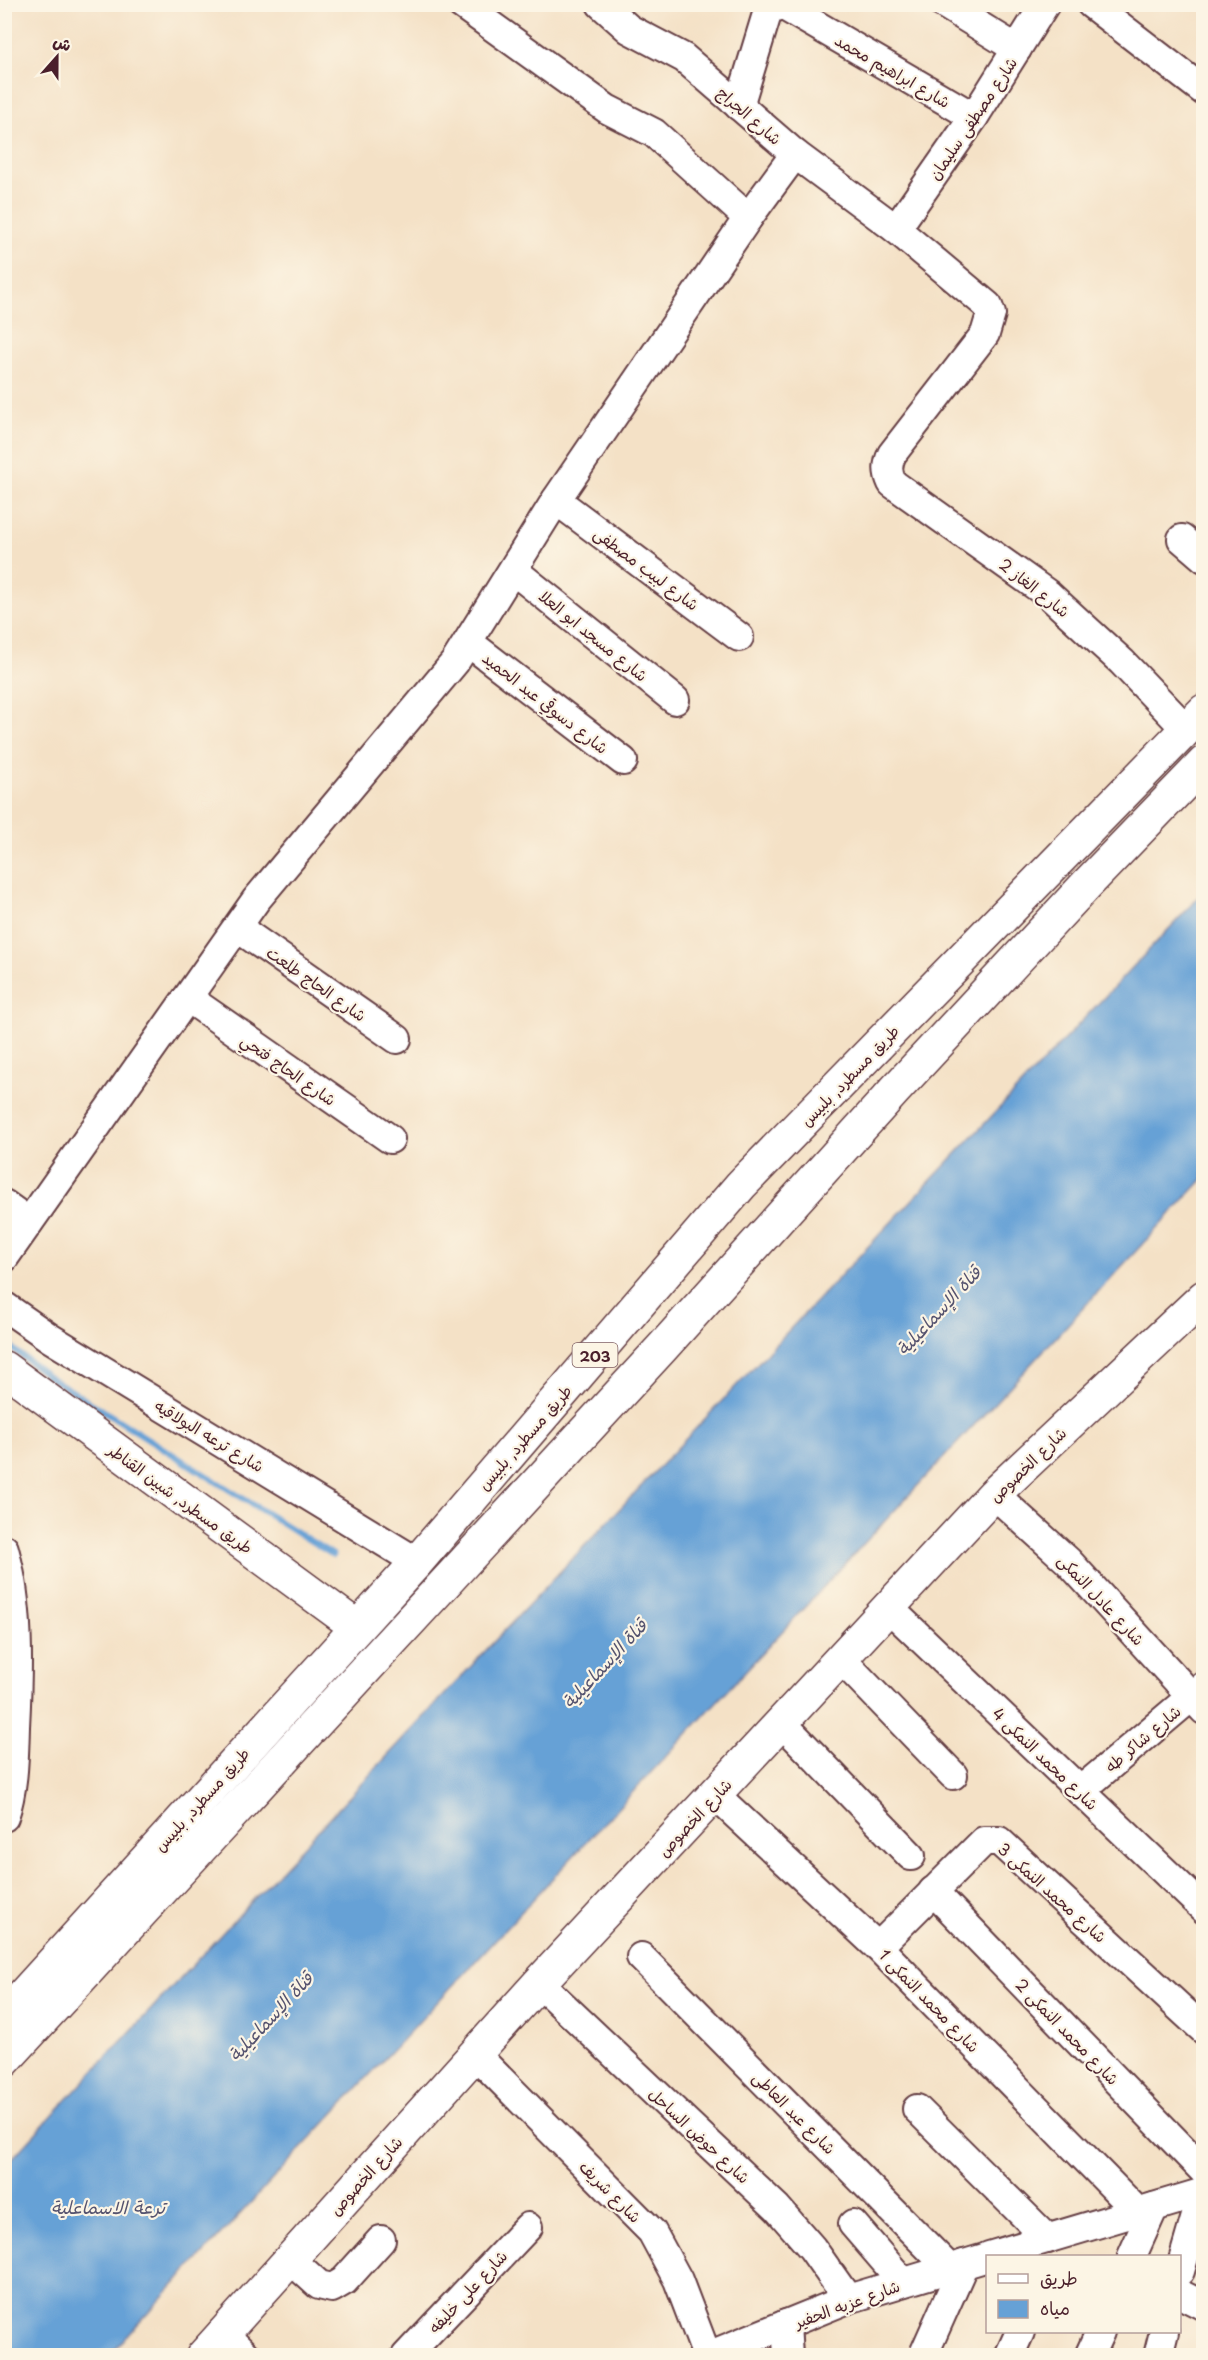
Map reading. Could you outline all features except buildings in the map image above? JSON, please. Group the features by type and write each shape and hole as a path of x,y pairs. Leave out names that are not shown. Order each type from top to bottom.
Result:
{"main road":[{"name":"طريق مسطرد, بلبيس","path":"4,2016 417,1562 741,1185 1195,720"},
{"name":"طريق مسطرد, بلبيس","path":"4,2061 661,1349 895,1090 1203,763"},
{"name":"شارع الخصوص","path":"213,2344 539,1983 994,1494 1203,1297"},
{"name":"طريق مسطرد, شبين القناطر","path":"4,1368 357,1627"}],"street":[{"path":"461,4 607,109 654,133 748,218"},
{"name":"شارع الجراج","path":"601,4 630,29 684,58 795,154 896,229 988,306 992,314 985,334 892,454"},
{"path":"739,106 770,4"},
{"name":"شارع ابراهيم محمد","path":"780,4 974,117"},
{"path":"945,4 1017,49"},
{"name":"شارع مصطفى سليمان","path":"896,229 974,117 1045,4"},
{"path":"1092,5 1203,91"},
{"path":"4,1258 281,868 430,694 468,642 556,500 748,218 795,154"},
{"name":"شارع الغاز 2","path":"892,454 888,463 888,474 892,483 1049,595 1115,656 1195,720"},
{"name":"شارع لبيب مصطفى","path":"556,500 739,637"},
{"path":"1182,538 1203,558"},
{"name":"شارع مسجد ابو العلا","path":"513,570 675,700"},
{"name":"شارع دسوقي عبد الحميد","path":"468,642 623,762"},
{"name":"شارع الحاج طلعت","path":"238,928 397,1039"},
{"name":"شارع الحاج فتحي","path":"188,998 390,1139"},
{"path":"4,1204 29,1222"},
{"name":"شارع ترعه البولاقيه","path":"4,1306 50,1338 417,1562"},
{"name":"شارع عادل النمكى","path":"994,1494 1068,1561 1199,1697"},
{"path":"4,1549 11,1572 18,1662 12,1793 4,1817"},
{"name":"شارع محمد النمكى 4","path":"889,1608 1203,1909"},
{"path":"842,1659 953,1775"},
{"name":"شارع شاكر طه","path":"1080,1791 1199,1697"},
{"path":"782,1723 911,1856"},
{"name":"شارع محمد النمكى 1","path":"715,1795 878,1947 1146,2209"},
{"name":"شارع محمد النمكى 3","path":"878,1947 984,1841 999,1841 1203,2030"},
{"name":"شارع محمد النمكى 2","path":"933,1891 1203,2171"},
{"name":"شارع عبد العاطى","path":"641,1957 972,2261"},
{"name":"شارع حوض الساحل","path":"539,1983 777,2208 812,2248 848,2299"},
{"name":"شارع شريف","path":"475,2054 652,2232 678,2280 708,2355"},
{"path":"916,2109 1056,2243"},
{"path":"1181,2264 1203,2192"},
{"name":"شارع عزبه الحفير","path":"1000,2255 1056,2243 1146,2209 1203,2192"},
{"path":"1132,2255 1146,2209"},
{"path":"853,2224 903,2282"},
{"name":"شارع على خليفه","path":"406,2355 528,2227"},
{"path":"289,2258 319,2285 333,2288 344,2281 381,2240"},
{"path":"923,2355 972,2261"},
{"name":"شارع عزبه الحفير","path":"708,2355 848,2299 972,2261"},
{"path":"1181,2295 1203,2306"},
{"path":"786,2324 788,2355"},
{"path":"1009,2355 1019,2333"},
{"path":"1089,2355 1099,2333"},
{"path":"1158,2355 1164,2333"},
{"path":"213,2344 246,2355"}],"water":[{"name":"ترعة الاسماعلية","path":"1203,893 1203,1179 109,2355 5,2355 5,2166 503,1632"}],"waterway":[{"path":"4,1342 48,1376 333,1555"}],"water label":[{"name":"قناة الإسماعيلية","path":"938,1310"},
{"name":"قناة الإسماعيلية","path":"604,1663"},
{"name":"قناة الإسماعيلية","path":"270,2016"}]}
